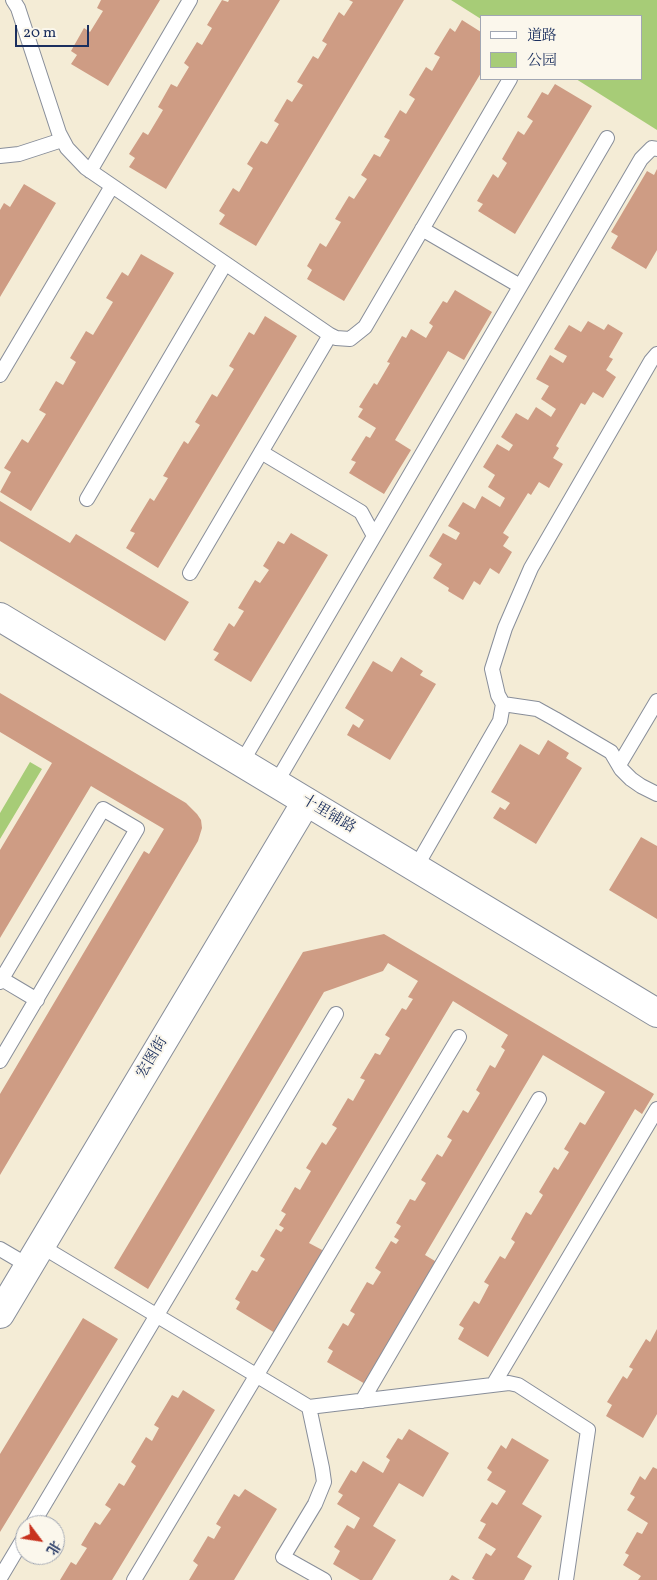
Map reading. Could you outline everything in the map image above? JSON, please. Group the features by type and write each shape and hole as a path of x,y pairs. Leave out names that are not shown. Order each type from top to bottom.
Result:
{"street":[{"name":"十里铺路","path":"0,617 657,1013"},
{"name":"宏图街","path":"0,1314 306,802"}],"lane":[{"path":"13,0 18,8 58,133 67,148 90,171 330,336 350,340 365,327 509,80"},
{"path":"90,171 190,0"},
{"path":"242,762 607,138"},
{"path":"0,156 19,154 62,140"},
{"path":"276,783 641,159 652,148 657,149"},
{"path":"0,375 112,186"},
{"path":"422,229 520,286"},
{"path":"87,498 225,264"},
{"path":"190,573 330,336"},
{"path":"416,867 500,721 503,704 498,695 492,669 505,628 530,568 651,361 657,354"},
{"path":"262,452 361,512 374,536"},
{"path":"619,766 657,701"},
{"path":"503,704 537,710 611,752 619,766 631,780 657,794"},
{"path":"0,1061 137,829 103,809 1,980 36,1000"},
{"path":"38,1515 336,1014"},
{"path":"134,1580 459,1037"},
{"path":"362,1401 539,1099"},
{"path":"493,1385 657,1109"},
{"path":"0,1249 35,1256 156,1316 308,1408 508,1383 518,1386 588,1430 566,1580"},
{"path":"308,1408 324,1482 315,1504 283,1556 324,1580"},
{"path":"0,1578 15,1553"}],"green space":[{"path":"451,0 657,0 657,130 578,80 642,80 642,15 480,15 480,18"},
{"path":"30,762 42,769 0,839 0,813"}],"building":[{"path":"101,0 160,0 108,86 71,64 77,55 71,51 84,28 90,32 103,11 97,8"},
{"path":"222,0 228,2 229,0 280,0 166,189 129,167 135,158 129,154 143,132 148,135 163,110 158,107 171,84 177,87 189,67 184,63 197,42 202,45 212,28 207,25"},
{"path":"349,0 404,0 256,246 219,224 225,215 219,211 233,188 239,192 253,168 247,164 261,141 267,144 279,124 274,121 287,99 292,102 303,85 297,82 313,56 318,59 327,44 322,41 339,12 344,16 353,2"},
{"path":"462,20 480,31 480,75 344,301 307,279 312,270 307,266 320,243 326,247 341,222 335,219 349,196 354,199 367,179 361,175 374,154 380,157 390,140 384,137 400,110 406,114 415,99 409,95 426,67 432,71 440,57 434,54 450,28 455,32"},
{"path":"555,84 592,106 515,234 478,211 483,204 477,201 493,174 498,178 507,163 502,159 518,131 524,135 533,121 527,117 542,92 548,95"},
{"path":"657,169 657,250 646,269 611,248 618,236 611,232 647,171 654,175"},
{"path":"24,184 56,203 0,297 0,210 4,203 10,207"},
{"path":"141,254 174,273 31,511 0,492 11,472 4,468 22,439 28,443 46,414 39,410 56,381 63,385 76,362 70,358 86,331 93,335 113,302 106,298 122,272 128,276"},
{"path":"455,290 492,312 464,360 448,351 395,440 411,450 384,494 349,473 356,462 351,460 366,436 370,438 376,428 358,417 363,409 359,407 374,383 377,385 390,363 387,362 402,336 406,338 411,329 426,338 433,326 429,323 443,301 447,303"},
{"path":"265,316 297,336 158,568 126,548 135,533 130,531 150,498 154,501 168,478 163,476 184,441 188,444 200,425 195,422 212,394 217,397 234,369 229,366 249,332 254,335"},
{"path":"588,321 604,330 608,324 623,333 609,357 613,359 606,370 616,377 603,398 593,392 585,405 581,403 556,446 559,448 553,458 563,464 549,488 539,482 531,495 528,493 503,533 509,537 503,546 512,552 499,574 490,568 480,585 474,581 463,600 448,591 449,588 433,578 442,564 429,556 443,533 456,540 460,533 448,526 463,502 475,509 482,496 500,507 505,498 488,487 495,475 483,467 497,444 509,451 513,445 501,437 516,413 528,420 536,407 551,417 556,409 541,399 549,386 536,379 550,355 563,363 567,356 554,349 569,325 581,332"},
{"path":"0,501 70,543 76,534 189,602 165,641 0,541"},
{"path":"291,533 328,555 251,682 214,660 219,653 213,650 229,623 234,627 244,611 238,608 255,580 260,583 269,570 263,566 278,541 284,544"},
{"path":"401,657 423,671 420,675 436,684 390,760 347,735 353,724 359,728 364,720 345,708 373,661 392,672"},
{"path":"0,693 186,803 201,820 202,828 198,841 0,1175 0,1094 144,851 149,854 164,829 91,786 0,938 0,850 52,763 0,732"},
{"path":"548,740 569,753 566,758 582,768 536,844 493,818 500,807 505,810 510,803 491,792 520,744 539,755"},
{"path":"641,837 657,846 657,919 609,890"},
{"path":"384,934 654,1094 642,1114 635,1109 488,1357 458,1339 464,1328 459,1325 474,1301 479,1304 489,1285 484,1282 500,1256 505,1259 515,1242 511,1239 526,1212 531,1215 543,1195 539,1192 554,1167 558,1170 569,1152 564,1149 580,1122 585,1125 605,1092 543,1055 425,1255 440,1264 367,1385 327,1362 333,1351 328,1348 343,1323 348,1326 355,1314 350,1311 367,1282 373,1285 381,1272 375,1268 391,1241 396,1244 399,1240 394,1237 401,1226 396,1223 410,1199 415,1201 426,1183 421,1180 437,1154 442,1157 452,1140 447,1137 463,1110 468,1113 480,1093 476,1090 490,1065 495,1068 505,1050 501,1047 508,1035 453,1001 309,1243 324,1251 275,1333 236,1309 240,1302 235,1299 252,1270 257,1272 265,1259 260,1256 276,1229 281,1232 284,1228 279,1225 286,1214 281,1211 295,1187 300,1190 311,1171 306,1168 322,1142 326,1145 337,1128 332,1125 348,1098 353,1101 365,1080 360,1078 375,1053 380,1055 390,1038 385,1035 402,1008 406,1010 413,999 408,997 418,981 388,963 383,971 324,992 148,1289 114,1268 303,952"},
{"path":"83,1318 118,1339 0,1532 0,1454"},
{"path":"657,1329 657,1414 643,1438 606,1416 612,1405 607,1402 623,1376 627,1379 633,1369 629,1367 646,1339 650,1342"},
{"path":"183,1390 215,1410 112,1580 60,1580 71,1562 76,1565 87,1548 81,1545 95,1522 100,1525 111,1509 105,1505 119,1483 124,1486 136,1466 131,1462 146,1437 152,1441 159,1428 154,1425 172,1395 178,1398"},
{"path":"409,1429 449,1453 423,1497 399,1483 373,1526 396,1540 372,1580 360,1580 333,1564 340,1551 334,1547 347,1525 354,1529 360,1518 337,1504 343,1495 338,1492 351,1470 356,1473 363,1461 383,1473 390,1460 386,1457 398,1438 402,1440"},
{"path":"512,1438 549,1460 522,1504 542,1516 517,1557 532,1566 524,1580 475,1580 472,1578 486,1553 491,1556 496,1549 478,1538 486,1524 480,1521 492,1502 497,1505 506,1491 487,1480 492,1472 487,1468 501,1445 506,1449"},
{"path":"653,1467 657,1469 657,1580 638,1580 641,1576 623,1565 629,1555 625,1553 637,1532 642,1534 648,1523 627,1510 635,1497 630,1494 640,1476 645,1480"},
{"path":"245,1489 277,1509 234,1580 189,1580 198,1565 193,1561 208,1536 214,1539 221,1527 216,1524 234,1494 239,1497"},
{"path":"452,1575 460,1580 449,1580"}]}
